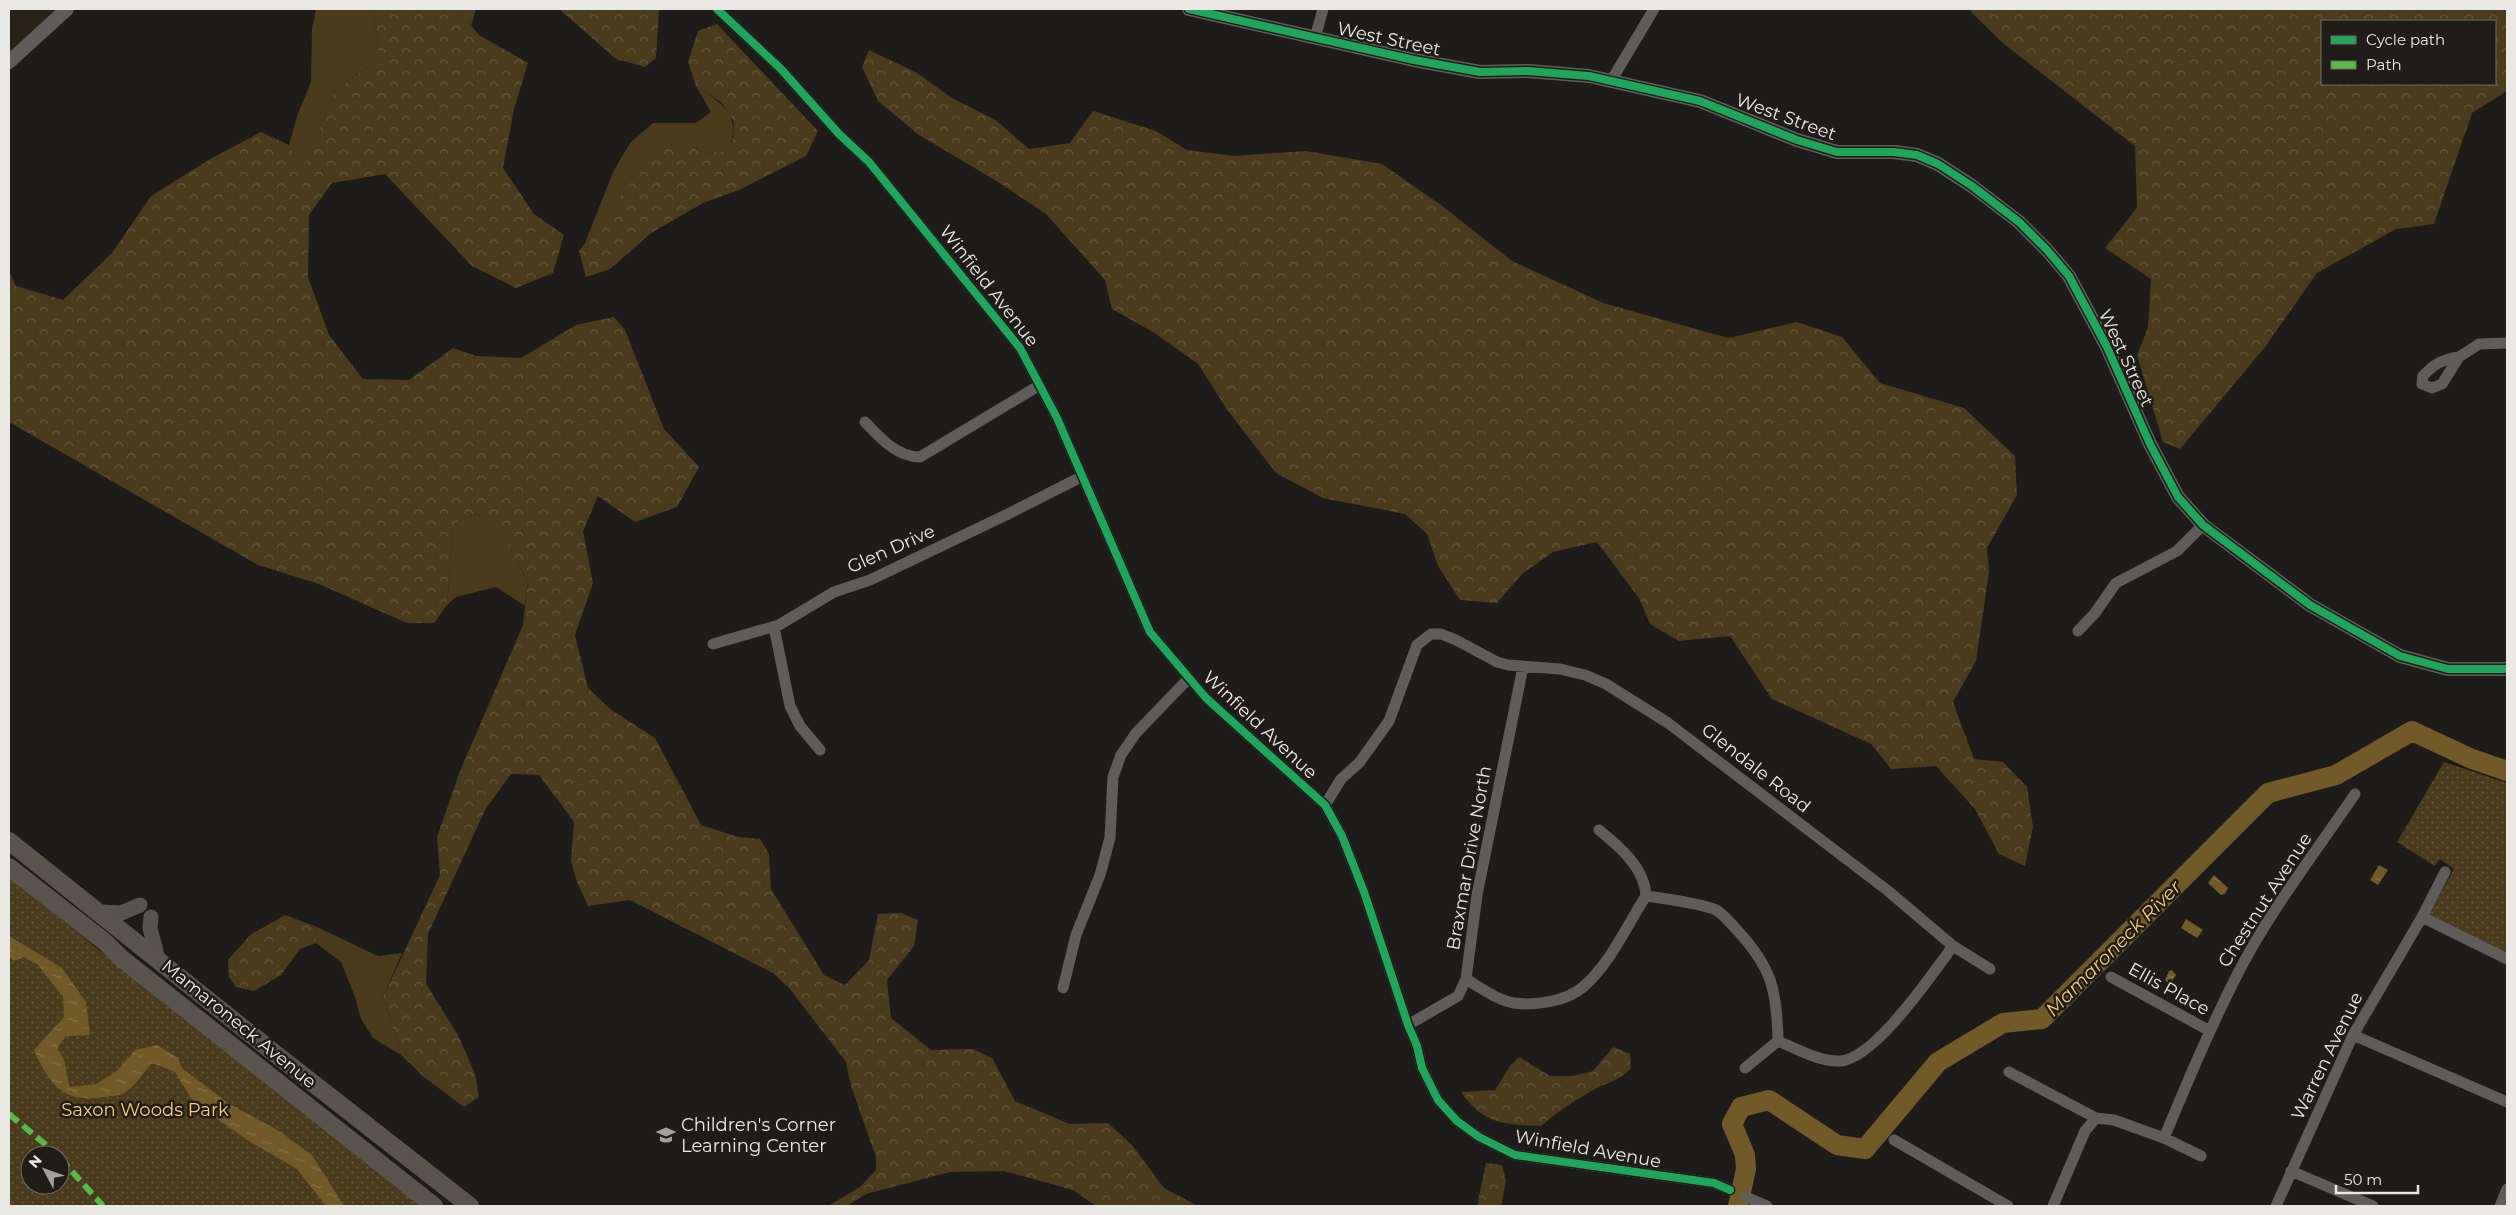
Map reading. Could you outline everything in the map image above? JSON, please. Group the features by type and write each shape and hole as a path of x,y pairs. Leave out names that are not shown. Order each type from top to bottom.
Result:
{"main road":[{"name":"Mamaroneck Avenue","path":"9,841 273,1052 470,1206"},
{"name":"Mamaroneck Avenue","path":"9,867 434,1206"},
{"path":"100,912 120,913 140,905"},
{"path":"151,917 152,936 158,959"}],"street":[{"path":"9,62 67,9"},
{"name":"Winfield Avenue","path":"717,9 782,69 840,134 869,162 1020,348 1040,385 1082,476 1150,632 1206,698 1325,806 1342,836 1364,892 1408,1025 1417,1046 1422,1068 1438,1100 1457,1121 1479,1138 1515,1155 1714,1183 1730,1190"},
{"name":"West Street","path":"1190,9 1414,60 1480,72 1528,71 1589,76 1700,101 1797,140 1836,152 1894,152 1917,155 1938,164 1972,186 2019,222 2047,250 2069,276 2106,346 2150,444 2178,497 2203,525 2310,605 2400,656 2448,669 2507,669"},
{"path":"1315,38 1323,9"},
{"path":"1611,81 1654,9"},
{"path":"2459,357 2479,344 2507,343"},
{"path":"865,422 898,452 912,457 920,457 1040,385"},
{"name":"Glen Drive","path":"713,644 774,627 834,592 870,580 1082,476"},
{"path":"2078,631 2095,614 2116,583 2177,551 2203,525"},
{"path":"774,627 790,706 800,726 820,750"},
{"name":"Glendale Road","path":"1325,806 1341,780 1359,763 1389,721 1417,645 1427,636 1441,634 1497,662 1523,667 1560,669 1585,675 1636,702 1668,723 1887,890 1953,946 1990,969"},
{"name":"Braxmar Drive North","path":"1408,1025 1458,996 1466,979 1477,895 1523,667"},
{"path":"1063,988 1076,935 1100,875 1110,838 1113,777 1122,755 1136,733 1189,678"},
{"name":"Chestnut Avenue","path":"2164,1138 2237,974 2261,933 2355,794"},
{"path":"1466,979 1493,996 1514,1003 1560,999 1583,988 1603,964 1646,896 1646,884 1633,862 1599,830"},
{"name":"Warren Avenue","path":"2276,1206 2353,1035 2422,918 2445,872"},
{"path":"1646,896 1680,900 1716,909 1757,951 1772,981 1776,1000 1778,1041"},
{"path":"2422,918 2507,959"},
{"path":"1778,1041 1827,1059 1841,1061 1856,1056 1873,1044 1888,1029 1953,946"},
{"name":"Ellis Place","path":"2111,977 2210,1031"},
{"path":"2353,1035 2507,1102"},
{"path":"1745,1068 1778,1041"},
{"path":"2009,1072 2096,1118 2114,1120 2164,1138 2201,1156"},
{"path":"2053,1206 2085,1131 2096,1118"},
{"path":"1894,1140 2008,1206"},
{"path":"395,1175 410,1158"},
{"path":"2291,1171 2373,1206"},
{"path":"2500,1206 2507,1189"},
{"path":"1746,1197 1767,1206"}],"shaded area":[{"path":"9,9 61,9 9,55"}],"green space":[{"path":"316,9 374,9 379,58 335,91 302,172 289,145 297,116 311,82 312,28"},
{"path":"374,9 458,9 479,35 528,63 514,109 503,168 534,214 564,235 553,273 516,288 472,266 385,174 332,183 309,215 308,277 329,335 363,379 409,380 453,348 476,356 521,358 576,325 614,317 625,330 664,429 699,467 677,507 635,522 598,496 583,531 593,583 575,635 588,688 610,709 655,738 701,825 738,837 760,839 769,854 771,889 824,975 845,985 869,960 878,914 901,913 918,920 914,946 887,980 891,1018 931,1050 973,1049 992,1058 1015,1101 1070,1124 1108,1123 1132,1145 1164,1188 1198,1206 1096,1206 1073,1190 1004,1171 950,1172 866,1194 847,1206 828,1206 860,1187 876,1170 876,1157 851,1086 846,1062 790,989 773,973 630,900 588,906 577,882 571,861 574,822 539,775 511,774 485,810 428,934 426,984 458,1035 475,1074 479,1097 464,1107 424,1077 401,1055 383,997 440,875 437,837 460,771 523,625 528,582 506,540 476,513 453,525 447,605 434,623 407,623 319,584 258,565 9,422 9,271 16,286 63,300 112,253 151,196 212,158 261,132 289,145 302,171 335,91 379,58"},
{"path":"458,9 476,9 471,26"},
{"path":"559,9 659,9 656,58 645,67 616,59"},
{"path":"1971,9 2507,9 2507,91 2472,113 2434,224 2396,229 2317,273 2265,347 2180,449 2163,442 2137,355 2148,328 2151,279 2105,248 2137,208 2135,146 2004,44 1971,12"},
{"path":"717,24 818,131 806,156 739,190 703,203 651,233 610,269 586,277 579,251 661,144 686,142 705,153 727,151 733,138 734,122 721,102 696,86 688,62 698,31"},
{"path":"869,50 917,73 952,98 997,121 1029,149 1070,143 1093,111 1156,131 1187,150 1234,156 1306,151 1382,164 1441,205 1512,261 1603,303 1728,338 1797,322 1842,337 1880,383 1964,408 2015,456 2017,495 1987,548 1989,572 1976,661 1953,702 1974,759 2003,762 2027,787 2033,827 2025,866 1999,854 1975,809 1936,766 1891,769 1871,744 1772,699 1730,636 1679,641 1650,624 1639,598 1597,542 1553,552 1522,574 1497,603 1460,600 1438,566 1427,534 1405,514 1323,498 1276,473 1228,411 1198,364 1153,332 1112,309 1105,280 1046,214 998,182 919,135 878,101 862,67"},
{"path":"696,86 722,105 732,120 732,140 727,152 705,153 686,142 608,215 585,243 614,170 630,143 653,123 696,123 711,112"},
{"path":"476,513 506,540 528,582 525,606 496,587 456,597 447,605 453,525"},
{"path":"2444,762 2507,783 2507,954 2428,916 2454,869 2440,859 2435,866 2397,842"},
{"name":"Saxon Woods Park","path":"9,876 167,1006 420,1206 9,1206"},
{"path":"285,915 317,927 316,943 300,949 281,975 254,991 236,987 229,977 228,960 250,935"},
{"path":"317,927 378,956 402,953 383,997 401,1055 373,1038 361,1019 355,997 341,962 316,943"},
{"path":"1613,1047 1630,1054 1631,1068 1628,1072 1576,1100 1541,1126 1496,1121 1478,1111 1461,1092 1495,1090 1510,1066 1519,1057 1550,1076 1573,1076 1593,1071"},
{"path":"1486,1163 1502,1165 1506,1181 1501,1206 1477,1206"}],"water":[{"path":"2379,865 2388,870 2378,885 2370,880"},
{"path":"2214,875 2228,888 2225,894 2221,895 2208,883"},
{"path":"2186,919 2203,930 2197,938 2181,928"},
{"path":"9,936 62,968 86,1002 90,1035 66,1036 57,1048 65,1063 70,1087 96,1084 117,1071 135,1050 157,1045 178,1058 182,1068 231,1105 279,1131 312,1155 344,1206 326,1206 297,1169 249,1141 194,1103 175,1072 152,1063 130,1089 115,1096 78,1097 60,1089 46,1073 34,1050 64,1017 63,997 38,965 24,957 14,961 9,956"},
{"path":"2172,970 2176,975 2169,985 2165,980 2169,971"}],"waterway":[{"name":"Mamaroneck River","path":"1738,1206 1746,1169 1745,1155 1732,1124 1741,1107 1769,1100 1837,1145 1865,1149 1938,1062 2003,1023 2042,1019 2268,793 2336,775 2412,731 2472,759 2507,771"}],"marked path":[{"path":"9,1114 46,1145"},
{"path":"70,1169 103,1206"}],"cycle path":[{"path":"717,9 781,69 839,134 869,162 1020,348 1057,418 1150,632 1206,698 1325,805 1342,836 1364,892 1408,1025 1417,1046 1422,1068 1438,1100 1457,1121 1479,1137 1515,1155 1714,1183 1730,1190"},
{"path":"1189,9 1414,60 1480,72 1528,71 1589,76 1700,101 1797,140 1837,152 1894,152 1917,155 1938,164 1972,186 2019,222 2047,250 2069,276 2107,347 2150,444 2178,497 2203,525 2310,605 2400,656 2448,669 2507,669"}],"place":[{"name":"Children's Corner Learning Center","path":"666,1135"}]}
